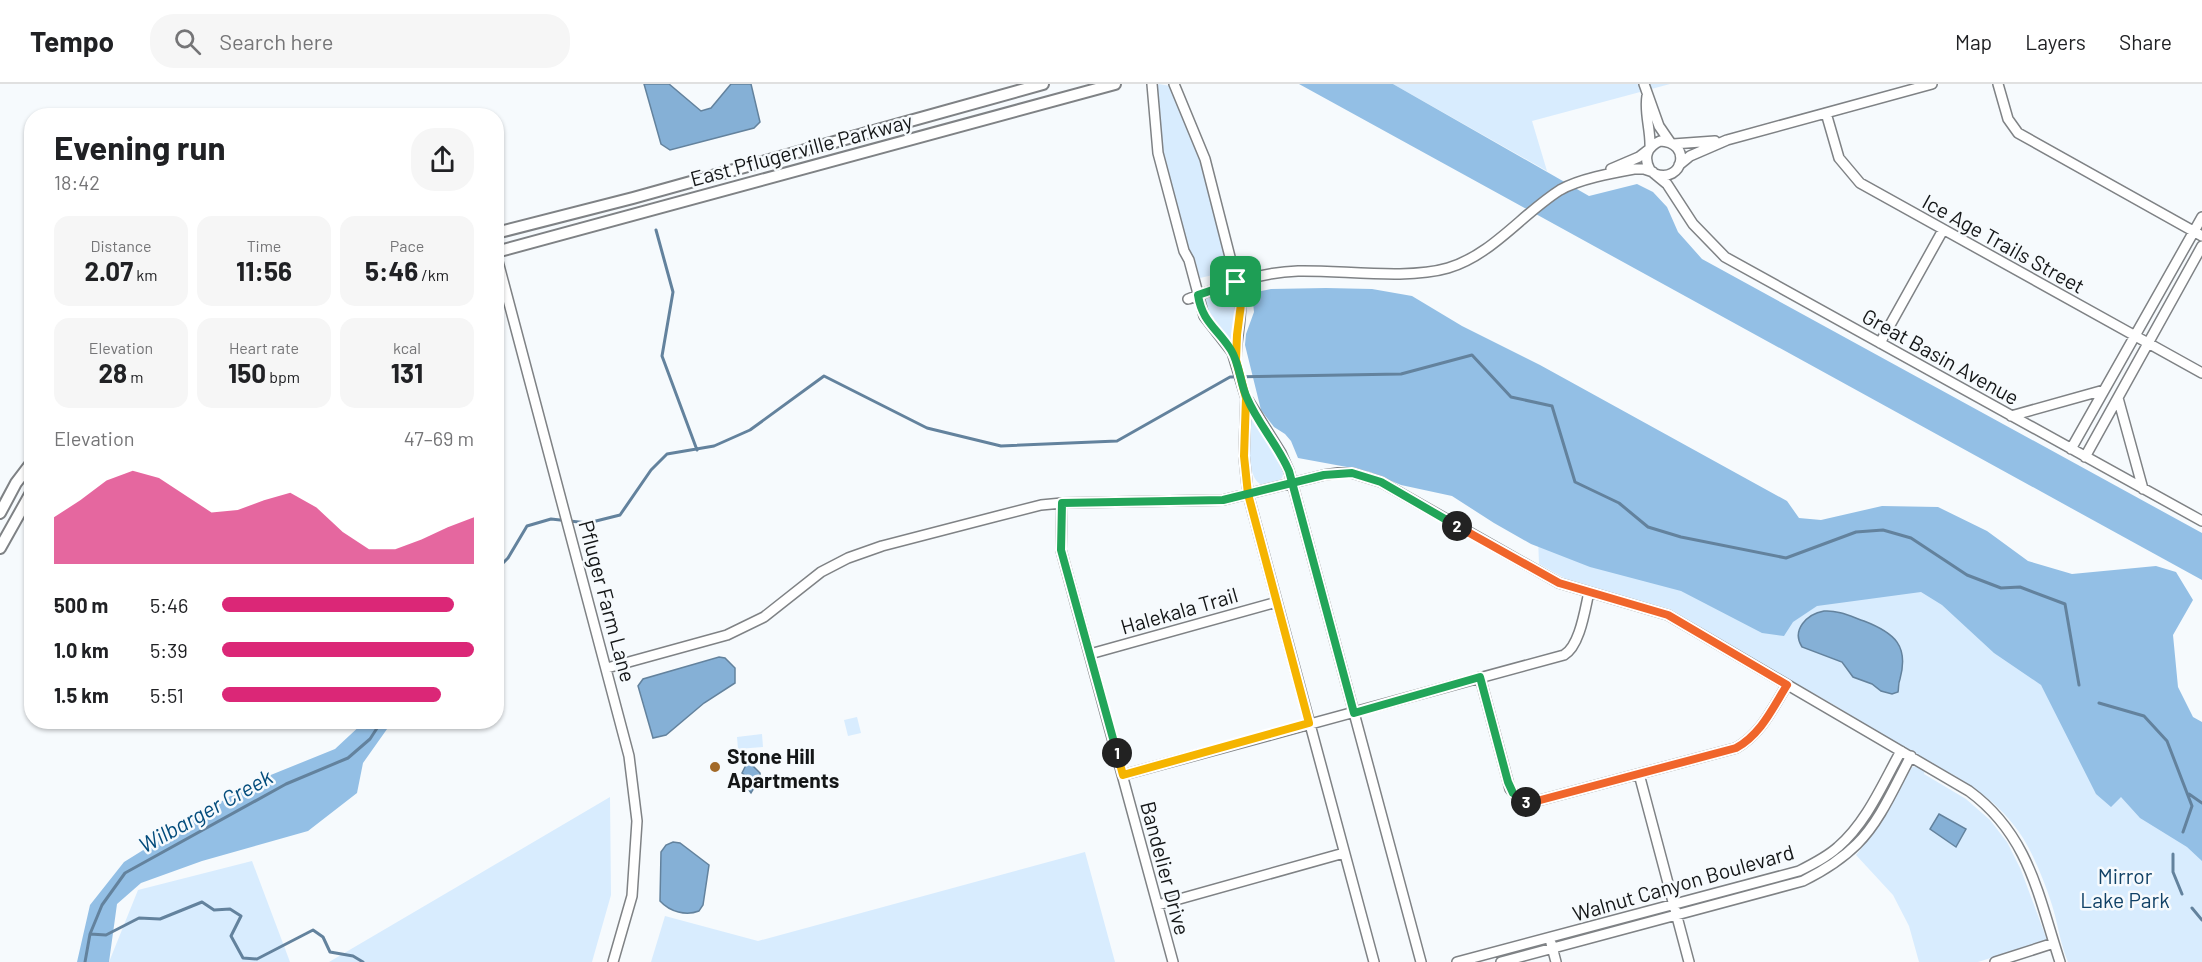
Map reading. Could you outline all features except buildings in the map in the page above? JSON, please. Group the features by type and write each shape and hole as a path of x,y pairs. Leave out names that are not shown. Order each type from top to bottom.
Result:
{"main road":[{"name":"East Pflugerville Parkway","path":"504,231 633,198 1043,84"},
{"name":"East Pflugerville Parkway","path":"504,251 1115,84"},
{"path":"0,513 24,472"},
{"path":"0,548 24,505"}],"street":[{"path":"1152,84 1162,168 1184,252 1189,260 1204,316 1227,344 1236,360 1246,398 1244,456 1248,494 1374,962"},
{"path":"1174,84 1205,159 1241,304 1236,360"},
{"path":"1644,84 1659,126 1680,151 1681,158 1678,167"},
{"path":"1188,299 1236,282 1292,271 1423,272 1448,268 1473,257 1551,196 1568,186 1634,169 1644,168 1662,176 1669,175 1690,156 1726,140 1932,84"},
{"path":"1998,84 2008,119 2018,133 2198,234"},
{"path":"1647,96 1646,107 1650,132 1647,161 1654,173"},
{"name":"Ice Age Trails Street","path":"1826,113 1835,148 1844,166 1864,187 2202,373"},
{"path":"1579,183 1632,161 1660,141 1686,144 1726,140"},
{"path":"818,145 824,163"},
{"name":"Great Basin Avenue","path":"1678,167 1674,183 1679,203"},
{"name":"Great Basin Avenue","path":"1654,173 1667,184 1693,224 1725,256 2202,521"},
{"path":"2071,449 2134,336 2198,234 2202,217"},
{"path":"1880,343 1943,230"},
{"path":"2085,457 2202,246"},
{"name":"Pfluger Farm Lane","path":"504,283 589,597 629,756 637,821 632,896 613,962"},
{"path":"2011,416 2104,390"},
{"path":"1246,398 1281,453 1293,484 1421,962"},
{"path":"2118,398 2143,489"},
{"path":"607,668 727,635 764,617 821,572 848,558 882,546 1041,505 1212,501 1324,475 1352,473 1381,482 1559,583 1668,615 1969,791 2006,824 2016,839 2028,864 2060,962"},
{"name":"Bandelier Drive","path":"1062,503 1061,550 1173,962"},
{"path":"1123,775 1568,653 1577,639 1589,592"},
{"name":"Halekala Trail","path":"1090,654 1277,602"},
{"path":"1480,677 1508,782 1513,793 1525,802 1533,802 1736,748 1747,742 1762,727 1787,685"},
{"name":"Walnut Canyon Boulevard","path":"1501,962 1550,942 1674,904 1799,871 1822,859 1839,847 1859,824 1901,751"},
{"name":"Walnut Canyon Boulevard","path":"1457,962 1677,914 1803,881 1836,862 1859,843 1871,827 1911,756"},
{"path":"1639,774 1689,962"},
{"path":"1158,905 1344,853"},
{"path":"1550,942 1556,962"},
{"path":"1995,962 2054,943"}],"green space":[{"path":"1159,84 1170,86 1199,157 1230,271 1200,278 1195,260 1189,251 1164,159 1156,87"},
{"path":"1393,84 1670,84 1532,121 1547,171"},
{"path":"1229,291 1234,293 1238,304 1231,341 1211,320 1204,300 1209,296"},
{"path":"1253,419 1274,447 1283,472 1282,478 1269,485 1260,484 1251,467 1250,442 1251,420"},
{"name":"Mirror Lake Park","path":"1537,512 1935,587 2041,685 2202,857 2202,962 2068,962 2052,905 2036,862 2023,838 1995,805 1962,781 1670,609 1575,584 1539,564"},
{"path":"857,717 861,733 848,736 844,720"},
{"path":"762,734 763,747 738,749 737,737"},
{"path":"1918,766 1925,770 1924,774 1966,799 1990,820 2007,842 2021,870 2047,940 1978,962 1919,962 1909,926 1893,895 1856,855 1876,830 1912,767"},
{"path":"610,797 611,895 592,962 329,962"},
{"path":"1085,852 1115,962 651,962 665,916 758,941"},
{"path":"252,861 290,962 109,962 138,890"}],"shaded area":[{"path":"644,84 669,84 701,111 711,108 731,84 751,84 760,122 754,128 670,150 661,144"},
{"path":"1299,84 1393,84 1589,196 1637,184 1653,192 1667,207 1678,232 1702,259 2202,533 2202,580"},
{"path":"1271,289 1372,289 1412,296 1462,326 1540,365 1787,501 1799,518 1821,520 1882,506 1938,507 1987,531 2028,561 2072,574 2156,566 2176,572 2193,600 2173,635 2178,687 2193,717 2202,722 2202,861 2187,847 2140,818 2121,797 2111,807 2096,794 2041,685 1994,653 1942,605 1921,592 1817,606 1793,622 1784,636 1762,633 1681,591 1590,567 1531,544 1452,496 1401,485 1370,472 1298,458 1291,441 1274,427 1261,410 1245,345 1246,334 1254,312 1252,293"},
{"path":"1824,611 1839,612 1854,617 1884,630 1897,642 1903,658 1898,692 1892,694 1881,691 1872,684 1853,677 1842,662 1802,647 1798,635 1802,624 1812,616"},
{"path":"719,657 725,658 735,668 735,683 704,703 666,735 653,738 638,686 643,679"},
{"path":"356,729 387,729 363,763 357,793 308,831 202,861 141,883 117,904 109,962 77,962 90,905 124,862 251,783 335,749"},
{"path":"748,761 760,773 760,778 751,793 743,782 747,777 742,773"},
{"path":"1939,814 1966,829 1956,847 1930,829"},
{"path":"673,842 680,843 709,865 703,905 699,911 678,912 668,908 660,901 661,852 666,845"}],"waterway":[{"path":"656,230 673,292 662,356 697,450"},
{"name":"Wilbarger Creek","path":"504,562 527,526 551,519 588,523 620,515 651,470 667,454 714,446 750,430 824,376 927,428 1001,446 1117,441 1230,377 1401,374 1472,355 1511,397 1552,406 1575,482 1619,503 1648,527 1681,537 1786,558 1856,532 1883,530 1911,538 1967,575 2001,588 2020,587 2065,604 2079,685"},
{"name":"Wilbarger Creek","path":"2099,703 2144,716 2167,741 2192,806 2183,832"},
{"name":"Wilbarger Creek","path":"85,962 90,934 102,905 125,873 286,784 348,758 370,739 376,729"},
{"name":"Wilbarger Creek","path":"2189,794 2202,803"},
{"path":"2173,854 2173,872 2182,894"},
{"path":"90,934 106,935 139,918 160,919 202,902 214,910 230,909 241,916 231,936 243,958 257,959 313,930 323,937 330,952 353,956 363,962"},
{"path":"2192,908 2202,920"}],"place":[{"name":"Stone Hill Apartments","path":"715,767"}],"route":[{"path":"1236,282 1198,295 1201,309 1207,321 1232,351 1246,398 1281,453 1289,471 1293,484 1297,498 1354,713 1480,677 1508,782 1513,793 1525,802 1533,802 1736,748 1747,742 1762,727 1787,685 1668,615 1559,583 1381,482 1352,473 1338,473 1324,475 1293,484 1248,494 1234,498 1223,500 1062,503 1061,550 1123,775 1309,723 1248,494 1244,456 1246,398 1236,360 1241,304 1236,282"}]}
